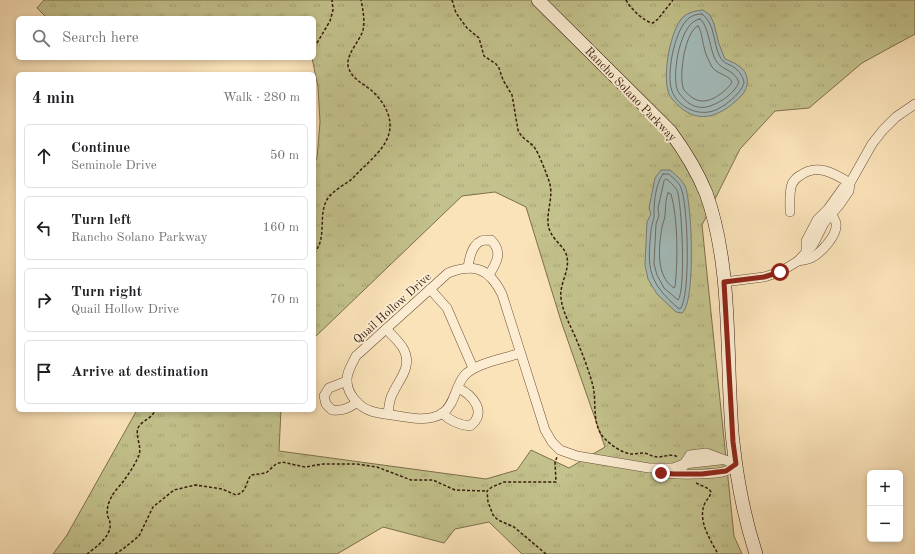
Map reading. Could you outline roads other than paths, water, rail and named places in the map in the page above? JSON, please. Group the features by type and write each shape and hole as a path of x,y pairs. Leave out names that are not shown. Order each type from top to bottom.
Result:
{"street":[{"name":"Rancho Solano Parkway","path":"538,0 670,131 683,149 706,193 716,225 723,269 733,442 730,462 756,554"},
{"path":"724,282 764,277 780,272 798,261 813,245 824,223 849,191 850,183 872,144 896,117 915,104"},
{"path":"790,212 790,191 793,182 806,171 816,169 827,171 850,183"},
{"path":"806,251 806,242 817,220 828,209 843,188 850,183"},
{"path":"798,261 810,259 820,252 828,243 835,230 836,224 832,214"},
{"path":"489,275 498,254 497,246 491,240 481,240 474,246 468,268 479,270 489,275 496,282 502,294 545,430 552,442 560,450 577,456 649,468 673,468 684,464 690,455 706,453 730,462 726,471 689,474 661,473 649,468"},
{"name":"Quail Hollow Drive","path":"347,381 350,368 356,356 448,273 460,268 468,268"},
{"path":"430,289 447,308 473,368"},
{"path":"386,328 403,348 406,355 407,364 406,371 392,394 388,414"},
{"path":"357,402 340,411 332,410 326,404 324,396 329,388 347,381 350,393 357,402 372,412 416,419 428,419 442,413 448,407 455,397 465,376 473,368 520,353"},
{"path":"442,413 461,425 470,426 477,421 479,413 477,406 466,392 458,388"},
{"path":"684,464 689,474"}],"water":[{"path":"703,10 710,15 725,59 736,64 745,72 747,84 742,95 728,108 703,117 686,112 672,99 668,91 666,74 671,42 678,23 688,14"},
{"path":"661,170 670,170 679,178 685,186 687,196 691,231 691,273 686,305 682,313 676,312 657,294 648,279 645,265 647,222 651,214 649,208 655,178"}]}
